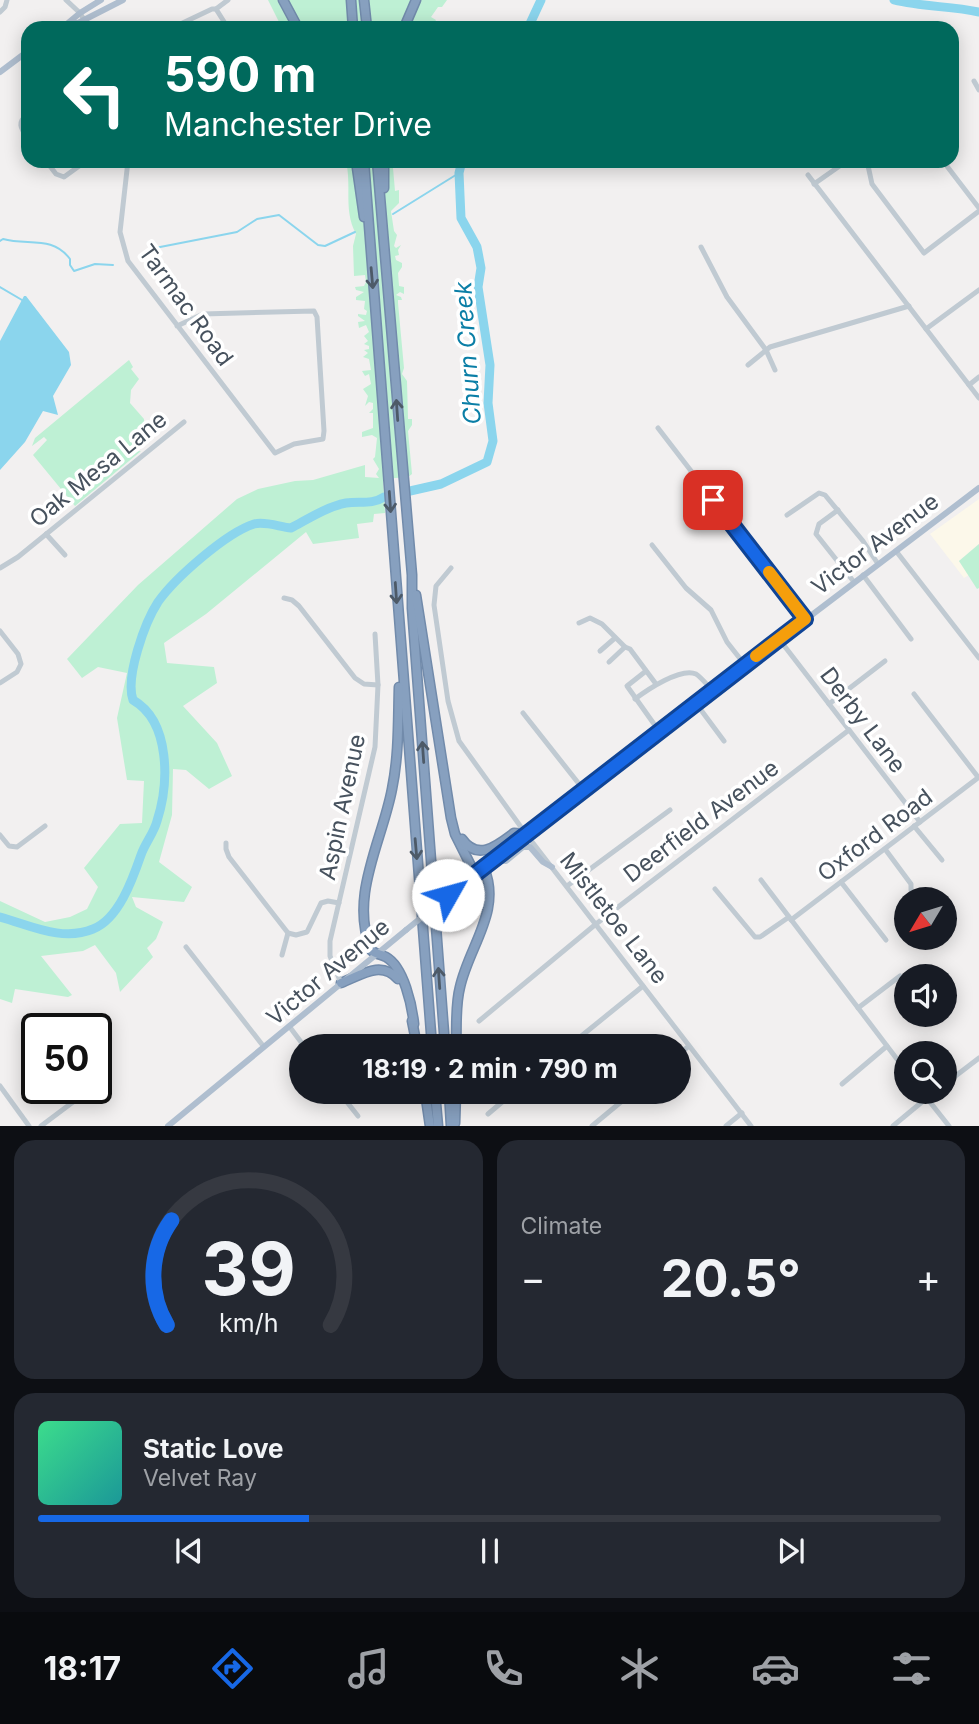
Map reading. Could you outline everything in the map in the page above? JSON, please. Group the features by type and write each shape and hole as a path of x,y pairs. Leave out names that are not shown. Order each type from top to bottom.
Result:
{"highway":[{"path":"283,0 294,21"},
{"path":"351,0 352,21"},
{"path":"364,0 366,21"},
{"path":"407,21 416,0"},
{"path":"357,168 369,244"},
{"path":"364,168 431,1034"},
{"path":"378,168 412,575 412,608 444,1034"},
{"path":"381,212 384,168"},
{"path":"412,575 451,818 455,834 475,874"},
{"path":"401,659 394,777 363,899 364,930 371,950 376,955 388,958 400,976 409,997 415,1034"},
{"path":"451,818 466,844 475,850 492,849 516,832 526,834"},
{"path":"457,1034 460,986 491,900 484,867"},
{"path":"341,983 377,968 389,971 397,977 402,987 414,1024"},
{"path":"427,1104 430,1125"},
{"path":"436,1104 438,1125"},
{"path":"450,1104 453,1125"},
{"path":"453,1125 455,1104"}],"main road":[{"path":"78,20 101,0"},
{"path":"78,20 123,0"},
{"path":"0,72 21,56"},
{"name":"Victor Avenue","path":"168,1125 448,895 695,702 979,488"},
{"path":"493,860 506,861 523,847 530,847 552,867"}],"street":[{"path":"0,12 7,0"},
{"path":"66,0 78,20"},
{"path":"187,21 216,9 228,0"},
{"path":"216,9 224,21"},
{"path":"974,80 979,90"},
{"path":"51,168 56,174 64,177 76,168"},
{"name":"Tarmac Road","path":"127,168 120,224 122,245 131,267 275,453 294,444 321,440 324,437 315,312 206,314 192,317 177,326"},
{"path":"814,184 837,168"},
{"path":"869,168 873,187 924,253 979,209 948,168"},
{"path":"808,176 979,398"},
{"path":"701,247 727,297 766,350 775,370"},
{"path":"926,329 979,290"},
{"path":"748,365 770,347 909,306"},
{"path":"969,386 979,377"},
{"name":"Oak Mesa Lane","path":"0,568 18,557 184,422"},
{"path":"658,428 805,619"},
{"path":"787,515 819,493 825,495 878,564"},
{"path":"838,510 819,524 816,534 854,582"},
{"path":"46,534 65,555"},
{"path":"652,545 686,588 711,610 727,642 745,665"},
{"path":"896,551 979,658"},
{"name":"Mistletoe Lane","path":"451,568 436,586 434,605 447,701 454,726 466,752 680,1034"},
{"path":"863,575 911,639"},
{"path":"284,598 299,606 355,678 364,684 378,685"},
{"path":"579,623 593,619 602,624 625,648 630,649 656,684"},
{"path":"0,631 18,654 21,664 17,672 0,683"},
{"name":"Aspin Avenue","path":"341,983 330,953 339,903 372,768 378,715 375,634"},
{"path":"600,651 615,638"},
{"name":"Derby Lane","path":"779,639 849,730 942,860"},
{"path":"608,662 625,648"},
{"path":"829,704 885,661"},
{"path":"646,670 627,685 659,730"},
{"path":"635,699 656,684 689,672 696,674 712,690"},
{"path":"914,694 979,777"},
{"path":"695,702 724,741"},
{"path":"523,713 583,789"},
{"name":"Deerfield Avenue","path":"479,1021 596,924 849,730"},
{"name":"Oxford Road","path":"715,889 757,937 790,918 841,882 979,777"},
{"path":"567,887 670,810"},
{"path":"0,835 12,847 20,845 46,825"},
{"path":"226,843 229,857 288,933 296,935 307,932 321,903 339,903"},
{"path":"885,849 911,887"},
{"path":"761,880 894,1055"},
{"path":"841,882 886,940"},
{"path":"282,955 288,933"},
{"path":"186,947 264,1047"},
{"path":"858,1008 894,981"},
{"path":"584,1034 643,986"},
{"path":"289,1026 295,1034"},
{"path":"842,1083 887,1046"},
{"name":"Mistletoe Lane","path":"691,1049 751,1125"},
{"path":"957,1075 979,1058"},
{"path":"0,1086 29,1125"},
{"path":"41,1125 70,1104"},
{"path":"348,1104 358,1116"},
{"path":"488,1114 500,1104"},
{"path":"593,1125 618,1104"},
{"path":"892,1125 915,1104"},
{"path":"932,1104 949,1125"},
{"path":"726,1125 742,1113"}],"shaded area":[{"path":"979,499 979,544 959,561 969,575 964,578 930,534"}],"green space":[{"path":"268,0 447,0 431,17 436,21 278,21"},
{"path":"347,168 393,168 395,191 399,190 399,203 391,211 397,235 394,246 396,248 401,245 399,255 395,256 396,260 402,263 398,273 399,286 404,287 404,294 400,292 396,295 402,300 398,300 398,303 404,368 402,374 407,381 408,419 412,419 408,431 412,474 408,477 383,479 385,513 374,514 373,522 357,524 359,538 313,544 306,532 206,614 164,643 167,663 214,667 217,683 183,706 217,743 232,776 209,789 186,770 173,769 172,815 159,862 192,887 184,902 132,897 136,907 163,922 156,939 147,948 153,957 120,992 116,973 95,945 83,951 41,956 72,995 68,997 15,989 12,1003 0,999 0,901 45,922 70,917 87,909 98,887 84,868 120,824 142,823 144,781 127,780 117,718 127,673 98,667 82,678 67,659 138,585 237,499 258,489 313,480 365,465 365,477 379,478 376,474 379,469 373,459 377,438 372,435 362,437 362,432 373,428 373,413 369,413 373,409 373,403 369,402 365,406 368,396 363,389 371,384 369,374 365,376 362,371 371,370 369,359 363,357 368,353 364,350 369,349 369,346 364,344 368,341 364,336 369,332 366,325 359,328 358,322 365,321 358,314 366,315 367,311 364,309 365,301 356,300 356,297 364,292 356,290 355,287 364,286 366,282 365,275 354,276 353,246 356,234 350,216"},
{"path":"129,360 133,367 131,369 139,379 131,390 130,403 144,419 144,442 128,447 130,452 141,451 75,506 33,455 47,440 44,437 32,446 35,438"},
{"path":"979,544 979,588 977,589 959,561"}],"water":[{"path":"24,296 69,352 71,365 53,396 58,415 43,411 25,442 0,470 0,341"}],"waterway":[{"name":"Churn Creek","path":"531,21 541,0"},
{"name":"Churn Creek","path":"894,0 979,12"},
{"name":"Churn Creek","path":"410,491 441,484 487,462 493,441 488,403 490,365 478,287 481,268 477,247 461,218 460,168"},
{"path":"393,214 459,173"},
{"path":"142,260 155,248 237,232 257,219 279,215 318,245 325,246 355,232"},
{"path":"0,241 3,239 55,247 70,259 74,271 95,264 113,265"},
{"path":"0,287 22,300"},
{"name":"Churn Creek","path":"0,917 46,931 81,933 102,924 124,897 156,825 164,790 164,755 160,738 145,710 133,700 131,690 134,664 142,636 153,611 166,592 202,557 254,524 291,528 339,505 370,502 384,497"}],"slow traffic":[{"path":"756,656 805,619 769,572"}],"route":[{"path":"448,895 805,619 713,500"}]}
